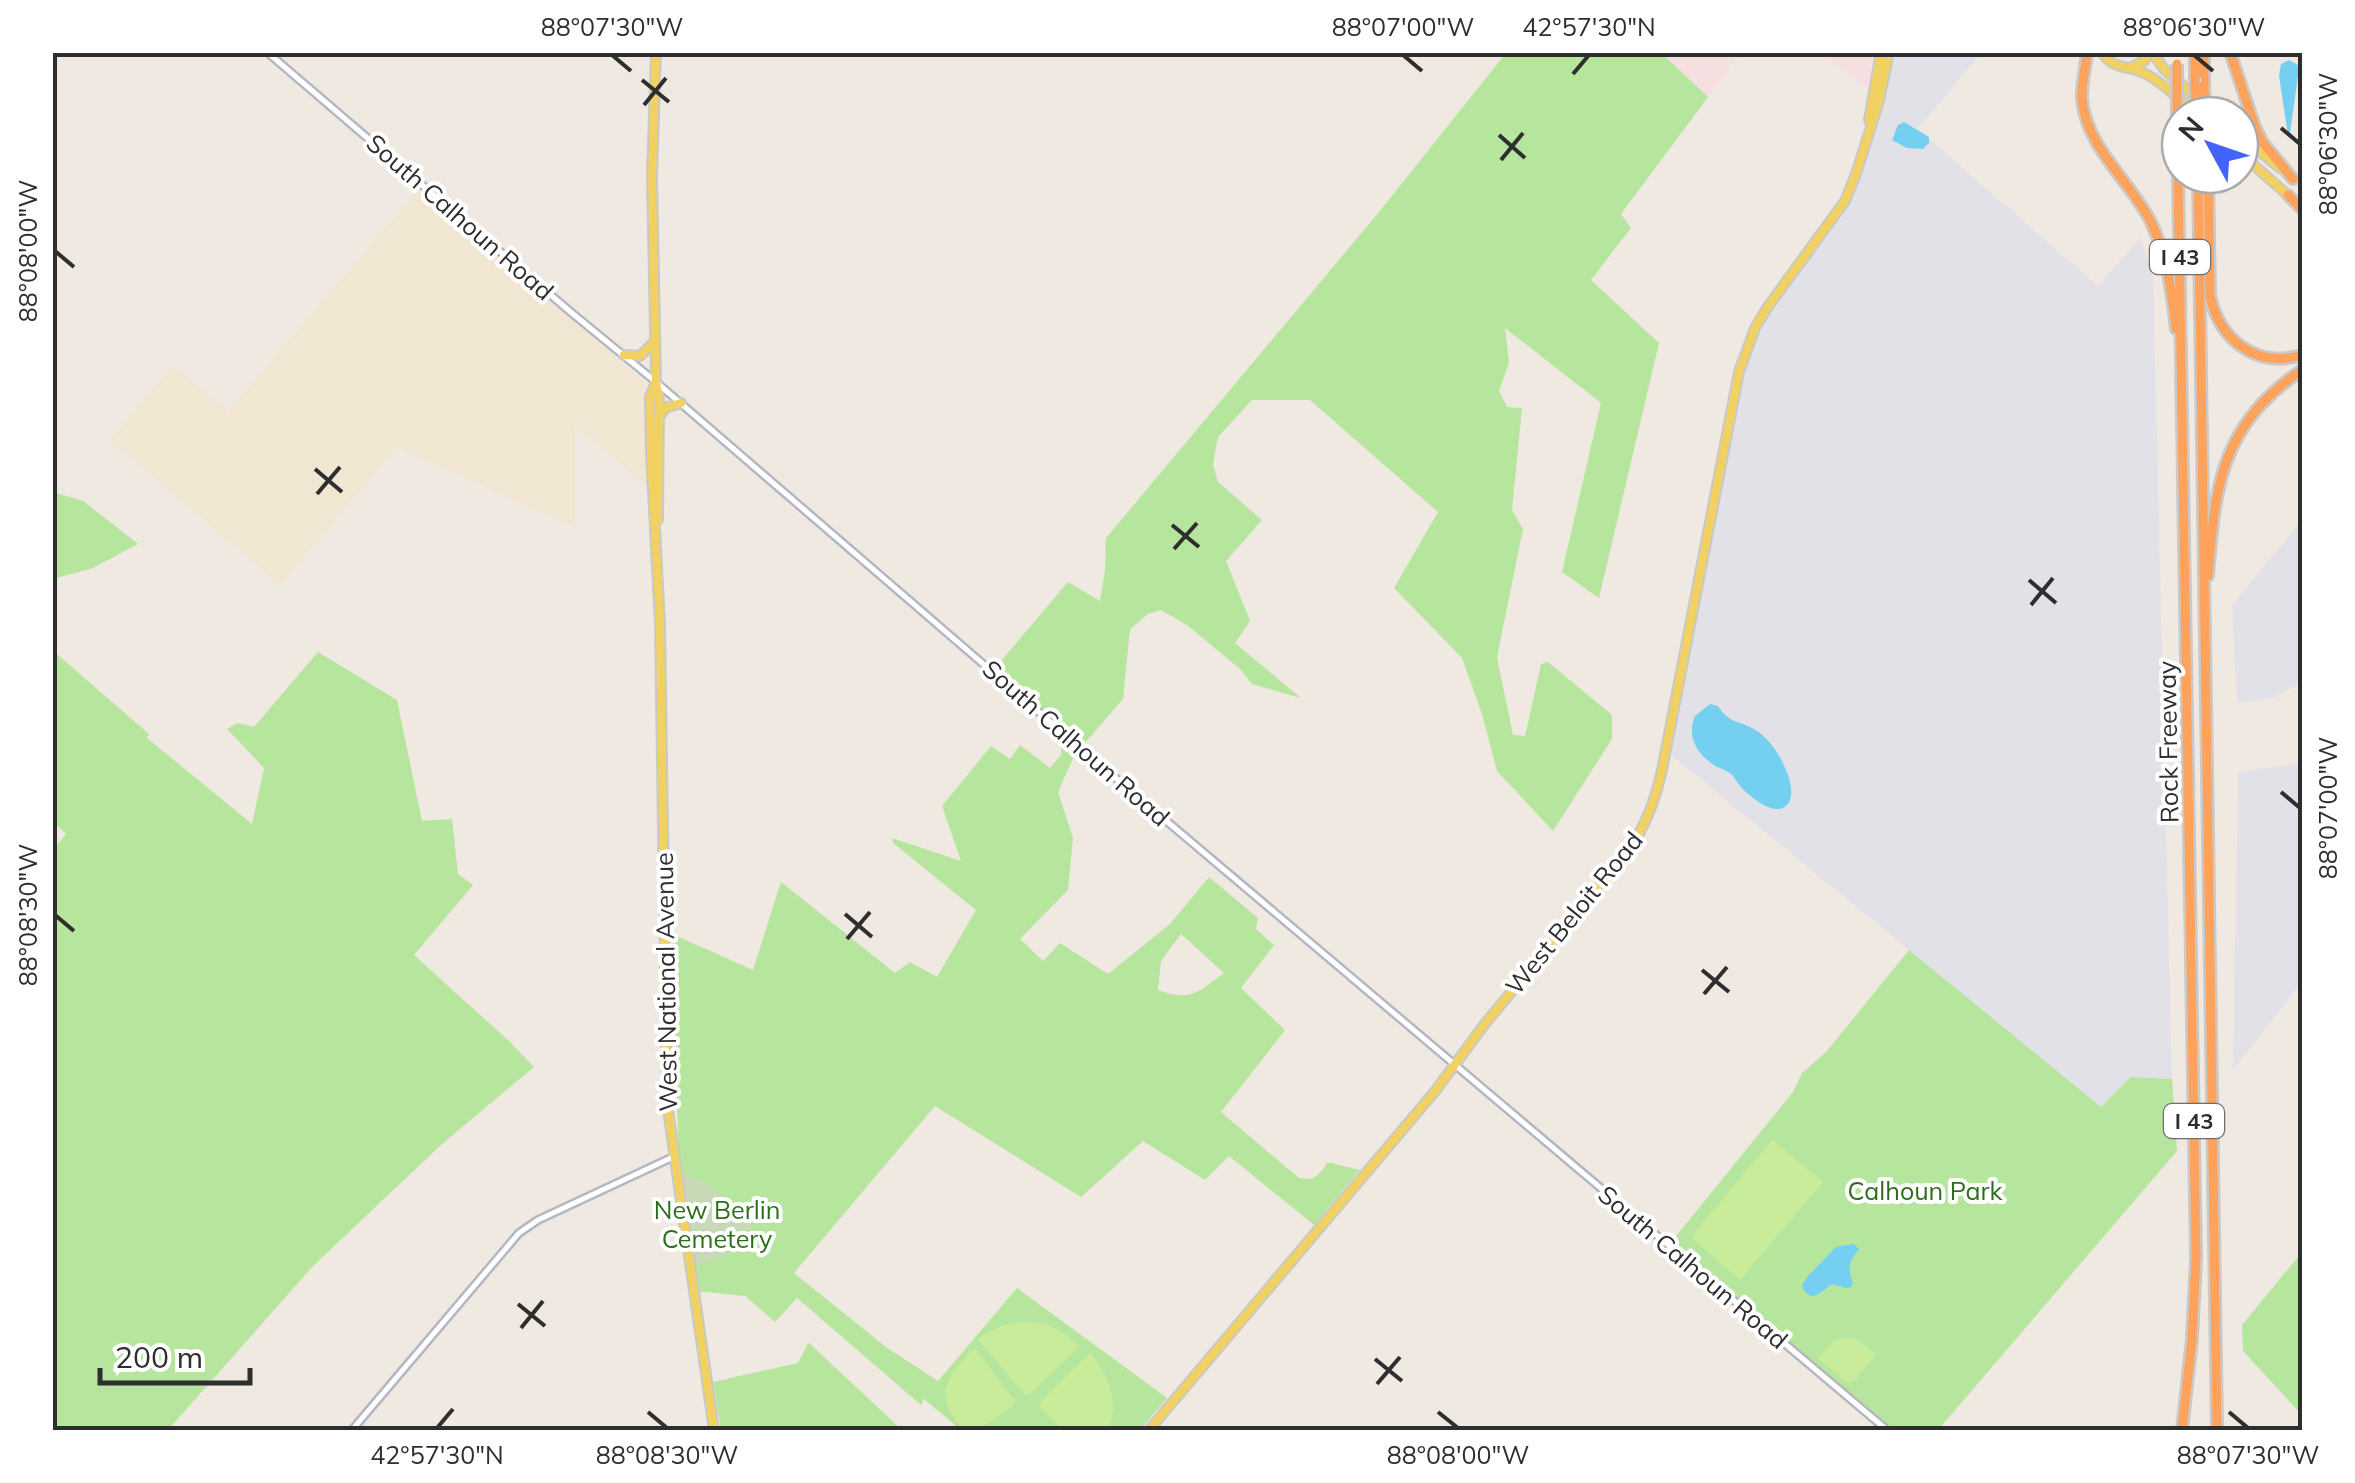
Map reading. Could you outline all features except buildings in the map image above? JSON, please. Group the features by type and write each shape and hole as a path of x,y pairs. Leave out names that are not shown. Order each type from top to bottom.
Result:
{"highway":[{"path":"2090,52 2082,102 2086,122 2149,218 2168,268 2182,396"},
{"path":"2195,52 2202,95"},
{"path":"2198,95 2204,52"},
{"path":"2230,52 2254,127 2293,179"},
{"name":"Rock Freeway","path":"2177,58 2196,1258 2182,1430"},
{"name":"Rock Freeway","path":"2198,195 2217,1430"},
{"path":"2208,195 2210,296 2222,328 2247,350 2263,356 2302,355"},
{"path":"2288,195 2302,207"},
{"path":"2203,638 2212,519 2217,487 2228,457 2254,414 2302,370"}],"main road":[{"name":"West National Avenue","path":"656,52 652,157 656,382 660,400 656,530"},
{"name":"West Beloit Road","path":"1867,135 1881,52"},
{"name":"West Beloit Road","path":"1149,1430 1355,1188 1629,849 1649,814 1660,781 1683,672 1738,372 1767,308 1845,201 1879,101 1889,52"},
{"path":"2102,52 2108,62 2156,80 2173,95"},
{"path":"2130,68 2151,52 2193,95"},
{"path":"2260,152 2302,187"},
{"path":"2260,170 2288,195"},
{"path":"624,355 642,355 655,339"},
{"name":"West National Avenue","path":"656,382 650,398 660,623 667,1089 673,1157 714,1430"},
{"path":"659,420 665,408 680,403"}],"street":[{"name":"South Calhoun Road","path":"267,52 1116,779 1887,1430"},
{"path":"352,1430 520,1233 555,1212 673,1157"}],"shaded area":[{"path":"1661,53 1740,53 1708,97"},
{"path":"1819,53 1877,53 1868,88"},
{"path":"1885,53 1981,53 1918,129 2098,286 2140,238 2153,271 2172,1079 2131,1077 2101,1107 1666,751 1746,349 1758,339 1755,328 1832,220 1856,174"},
{"path":"419,189 647,384 651,490 575,425 575,528 397,447 280,585 110,440 173,365 228,411"},
{"path":"2302,520 2302,682 2273,698 2237,703 2232,605"},
{"path":"2302,763 2302,982 2233,1070 2238,772"}],"green space":[{"path":"1506,53 1661,53 1708,97 1621,214 1631,228 1591,280 1659,343 1599,598 1562,572 1601,403 1505,328 1509,363 1499,391 1507,407 1522,408 1512,510 1523,529 1497,657 1513,735 1525,736 1541,664 1548,662 1612,715 1612,739 1553,831 1497,771 1462,658 1394,588 1438,512 1310,400 1252,400 1218,437 1213,464 1218,482 1262,520 1226,561 1250,621 1235,643 1301,698 1252,684 1240,669 1187,625 1161,610 1148,614 1130,629 1123,699 1084,744 995,668 1068,582 1100,601 1106,538 1379,212"},
{"path":"53,492 83,501 138,544 93,568 53,579"},
{"path":"52,650 149,734 147,738 252,824 264,768 227,729 238,723 254,727 318,652 397,700 422,821 452,819 458,874 473,885 414,955 534,1067 442,1144 312,1267 168,1430 53,1430 52,851 66,834 53,822"},
{"path":"1061,741 1075,754 1058,792 1073,838 1068,890 1020,939 1043,961 1060,943 1108,974 1170,924 1209,877 1258,918 1256,929 1274,945 1241,988 1285,1030 1221,1112 1299,1178 1316,1176 1327,1163 1360,1170 1314,1225 1229,1156 1205,1180 1143,1141 1081,1197 935,1106 794,1273 886,1347 938,1381 1017,1288 1167,1398 1140,1430 961,1430 924,1399 921,1405 797,1298 775,1322 745,1296 696,1291 693,1266 703,1182 681,1173 672,934 753,970 781,882 895,973 910,962 937,977 976,910 893,843 892,838 961,861 942,806 991,746 1010,759 1020,745 1050,768 1061,755","holes":["1181,934 1224,973 1187,995 1158,990 1161,961"]},
{"name":"Calhoun Park","path":"1909,950 2101,1107 2131,1077 2172,1079 2177,1151 1938,1430 1887,1430 1668,1246 1793,1092 1802,1073 1827,1051"},
{"path":"1772,1140 1823,1182 1740,1280 1691,1237"},
{"name":"New Berlin Cemetery","path":"681,1173 703,1181 756,1220 724,1256 693,1266"},
{"path":"2302,1252 2302,1415 2243,1351 2242,1325"},
{"path":"1017,1322 1051,1326 1080,1346 1029,1395 978,1339"},
{"path":"1856,1338 1876,1355 1848,1383 1818,1358 1835,1339"},
{"path":"808,1343 902,1430 721,1430 713,1382 798,1363"},
{"path":"975,1348 1015,1401 990,1422 963,1430 948,1406 946,1386"},
{"path":"1090,1353 1111,1389 1113,1409 1108,1430 1063,1430 1040,1407 1040,1402"}],"water":[{"path":"2289,60 2299,69 2288,135 2279,76 2281,64"},
{"path":"1904,122 1929,137 1923,149 1907,148 1892,140 1898,125"},
{"path":"1710,704 1757,731 1774,747 1790,782 1787,805 1776,809 1763,805 1730,773 1713,765 1701,753 1692,736 1693,723 1695,716"},
{"path":"1853,1244 1859,1249 1850,1265 1851,1287 1832,1284 1811,1296 1804,1291 1802,1285 1808,1276 1836,1247"}]}
